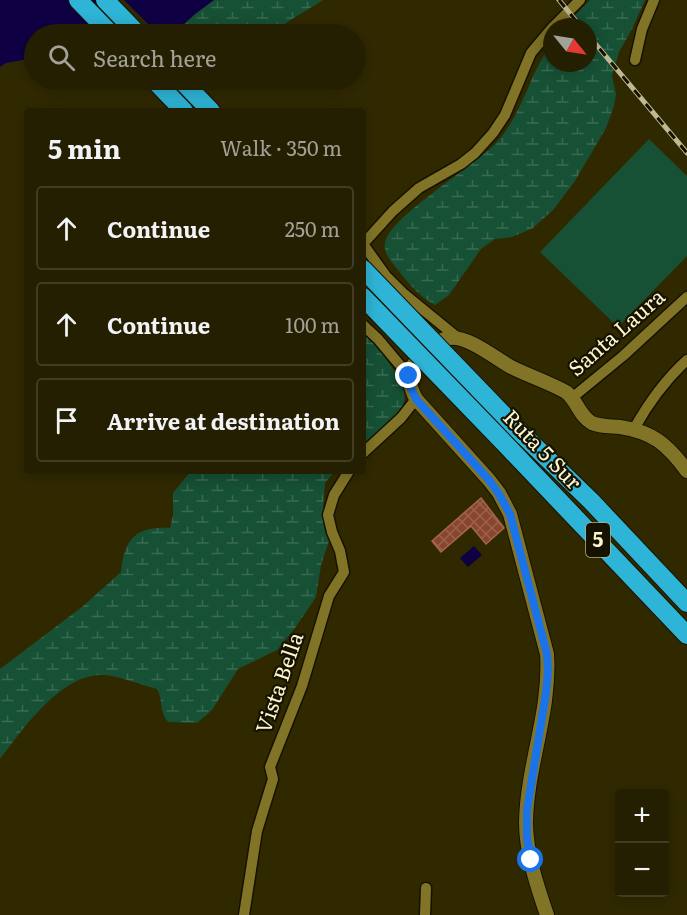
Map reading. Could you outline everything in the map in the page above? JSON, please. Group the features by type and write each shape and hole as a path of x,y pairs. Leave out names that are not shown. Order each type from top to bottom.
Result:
{"highway":[{"path":"78,0 101,24"},
{"path":"105,0 128,24"},
{"path":"164,90 181,108"},
{"path":"191,90 208,108"},
{"name":"Ruta 5 Sur","path":"366,272 522,434 592,502 687,603"},
{"name":"Ruta 5 Sur","path":"366,300 687,635"}],"street":[{"path":"563,18 580,0"},
{"path":"635,60 642,29 654,0"},
{"path":"366,241 418,188 461,164 475,153 493,133 504,115 531,53 543,39"},
{"path":"366,248 386,276 404,294 458,338 573,397 580,411 590,422 646,433 663,443 686,469"},
{"name":"Santa Laura","path":"573,397 645,337 687,297"},
{"path":"366,328 409,376"},
{"path":"458,338 438,341 428,349 413,365 409,376 410,386 416,399 499,494 510,514 547,654 546,693 526,823 531,860 547,915"},
{"path":"634,429 664,382 687,360"},
{"path":"366,450 401,418 416,399"},
{"name":"Vista Bella","path":"244,915 257,831 273,778 270,766 302,686 329,596 344,572 340,551 328,515 334,495 347,474"},
{"path":"425,915 426,888"}],"green space":[{"path":"214,0 323,0 284,24 184,24"},
{"path":"590,0 645,0 619,52 612,76 616,94 614,106 606,128 575,181 553,210 533,228 512,237 495,239 481,249 449,295 435,305 424,298 406,280 388,258 385,243 390,232 416,206 496,143 513,120 543,57 543,72 597,72 597,18 573,18"},
{"path":"649,139 687,176 687,256 618,327 540,252"},
{"path":"366,334 397,375 404,394 401,408 386,426 366,443"},
{"path":"189,474 332,474 325,483 323,507 332,532 321,565 316,597 277,650 238,669 212,710 197,723 168,722 163,713 157,689 110,676 88,677 73,683 44,705 0,759 0,669 82,607 121,572 125,551 129,543 140,532 148,529 170,528 173,516 173,493"}],"shaded area":[{"path":"0,0 103,0 97,4 117,24 24,24 24,60 6,63 0,67"},
{"path":"124,0 214,0 184,24 148,24"},
{"path":"474,546 482,555 468,567 460,558"}],"building":[{"path":"481,498 504,528 486,544 471,526 441,552 432,541"}],"railway":[{"path":"559,0 574,18"},
{"path":"597,46 687,153"}],"route":[{"path":"409,376 410,386 416,399 489,480 510,514 547,654 546,693 527,810 527,838 531,860"}]}
